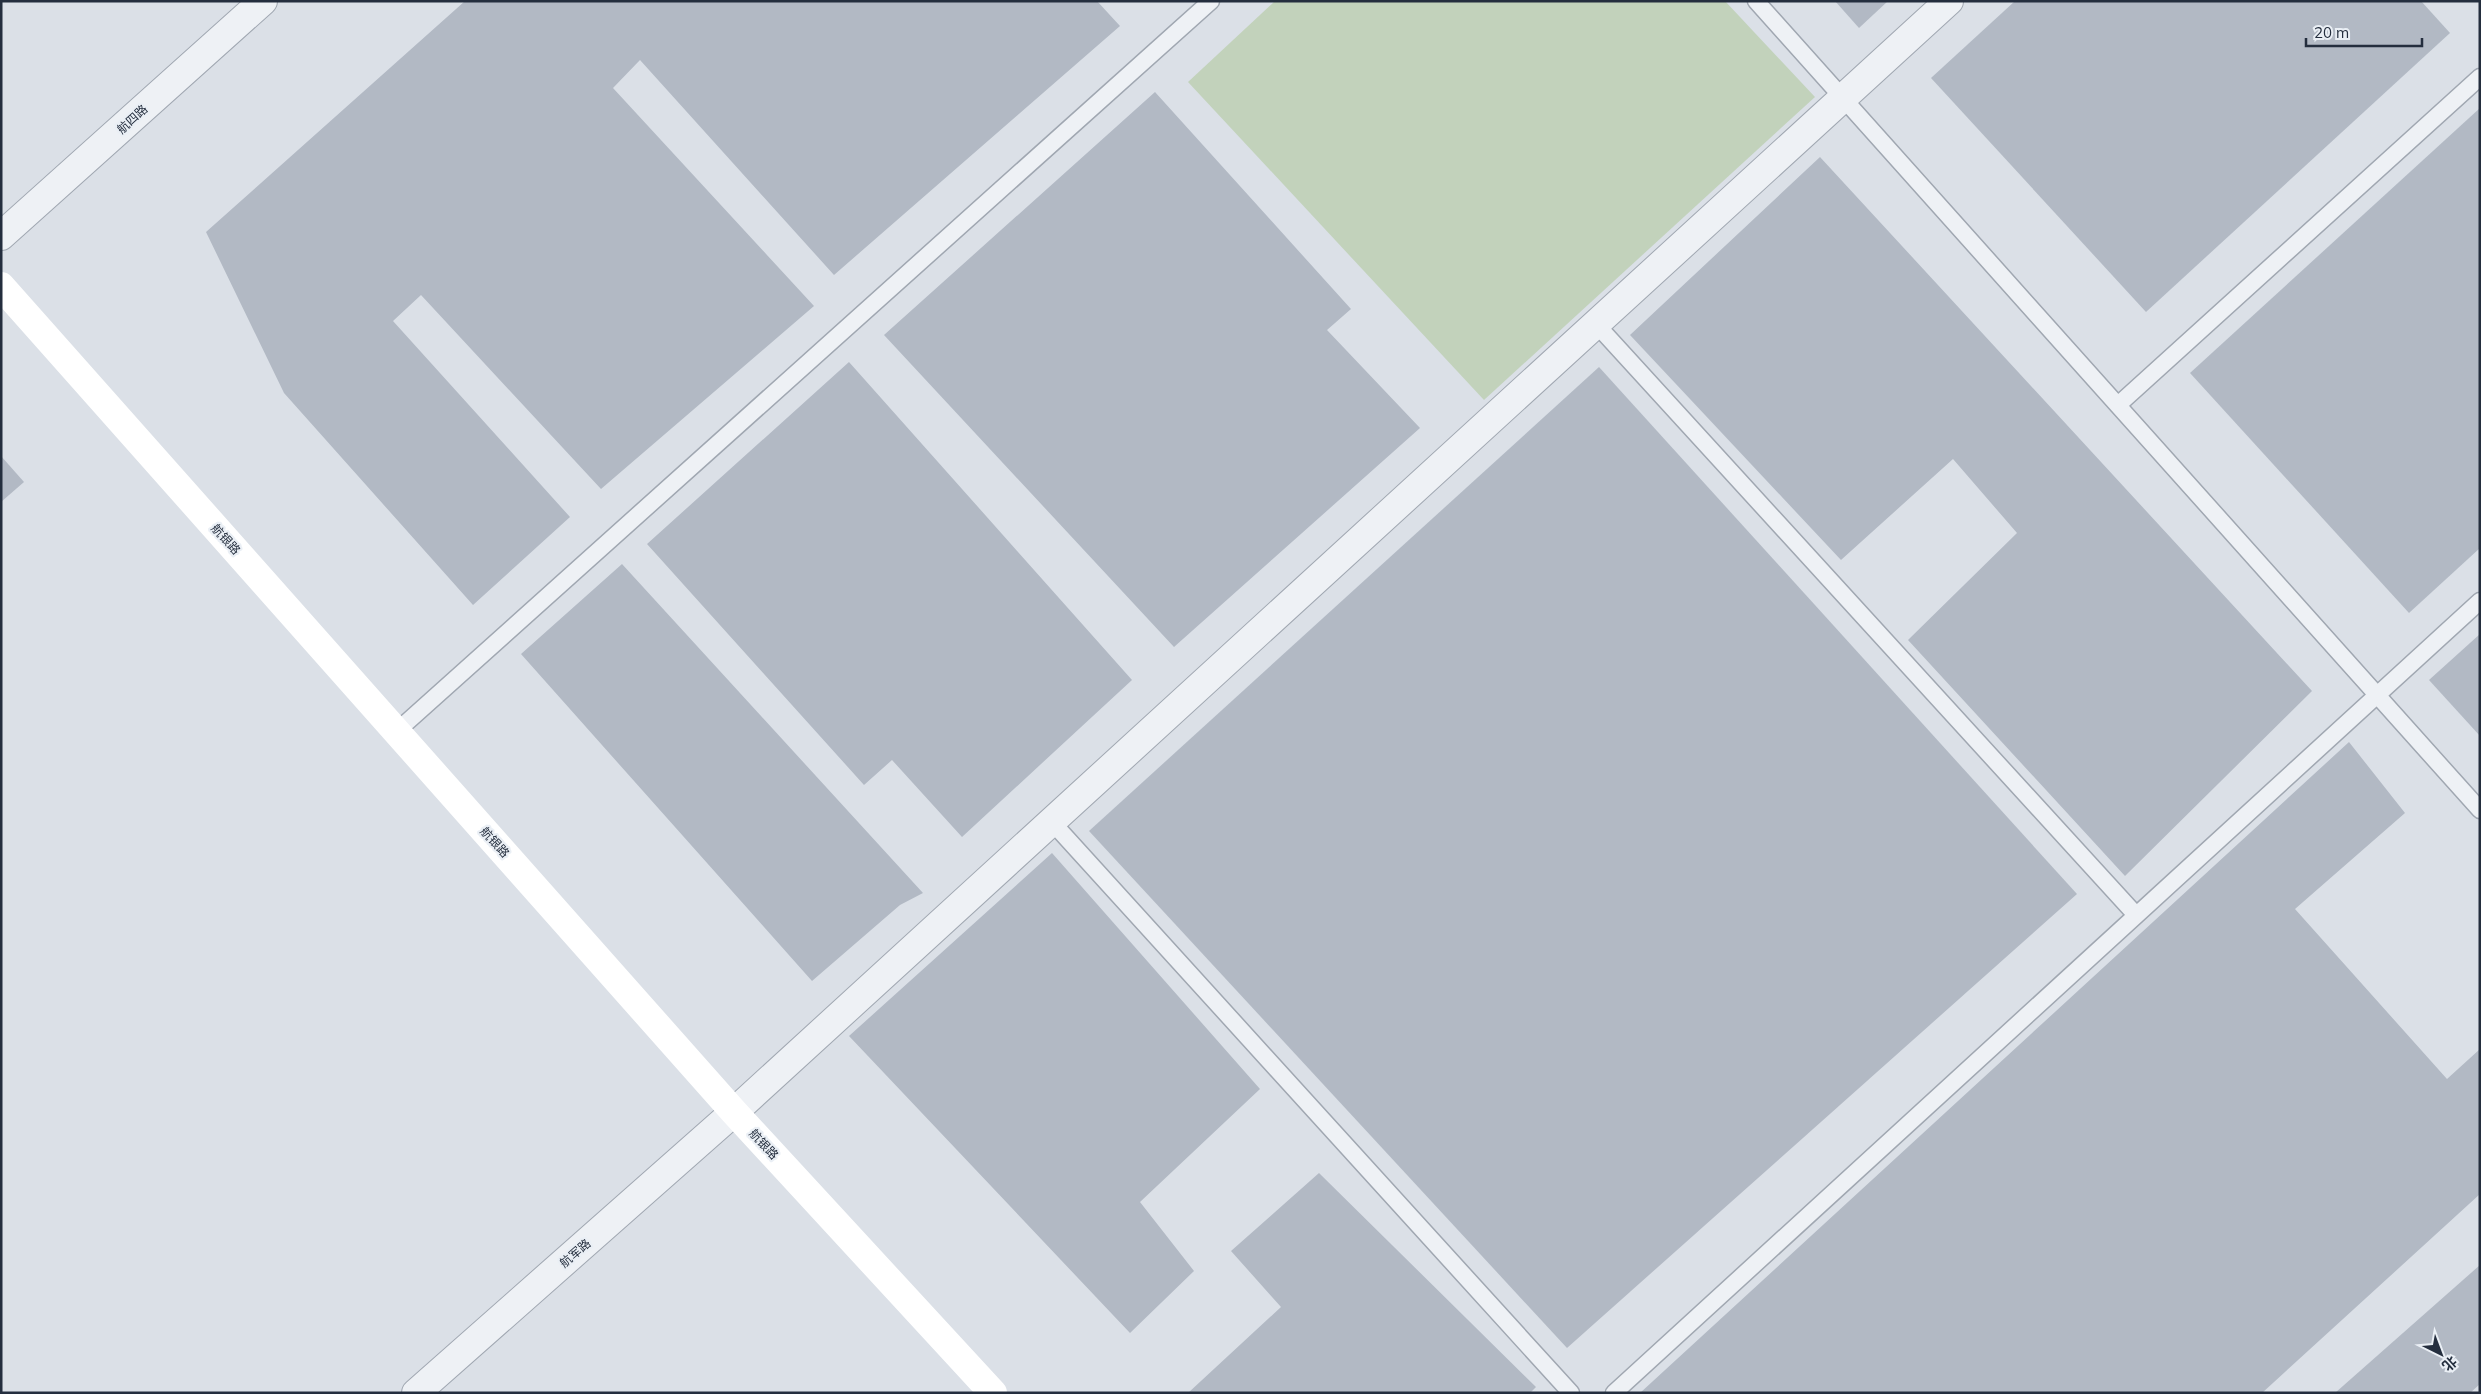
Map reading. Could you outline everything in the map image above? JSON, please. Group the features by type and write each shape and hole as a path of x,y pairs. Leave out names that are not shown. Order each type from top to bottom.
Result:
{"main road":[{"name":"航银路","path":"1,286 734,1112 993,1393"}],"street":[{"name":"航四路","path":"1,236 263,1"},
{"name":"航军路","path":"416,1393 734,1112 1949,1"}],"lane":[{"path":"397,731 1211,1"},
{"path":"1756,1 2480,810"},
{"path":"2118,405 2480,77"},
{"path":"1596,324 2136,915"},
{"path":"1614,1393 2480,602"},
{"path":"1052,822 1571,1393"}],"green space":[{"path":"1275,1 1725,1 1815,97 1484,400 1188,82"}],"building":[{"path":"465,1 1097,1 1120,26 834,275 640,60 613,88 814,306 601,489 421,295 393,321 570,517 473,605 284,393 206,232"},
{"path":"1835,1 1888,1 1859,28"},
{"path":"2015,1 2421,1 2450,33 2146,312 1931,78"},
{"path":"1155,92 1351,309 1327,330 1420,428 1174,647 884,335"},
{"path":"2480,108 2480,548 2409,613 2190,373"},
{"path":"1820,157 2312,691 2125,876 1908,640 2017,533 1953,459 1841,560 1630,335"},
{"path":"849,362 1132,680 962,837 892,760 864,785 647,544"},
{"path":"1599,367 2077,894 1567,1348 1089,831"},
{"path":"1,456 24,482 1,502"},
{"path":"622,564 923,893 900,905 812,981 521,654"},
{"path":"2480,634 2480,736 2429,680"},
{"path":"2349,742 2405,813 2295,909 2447,1079 2480,1049 2480,1194 2262,1393 1640,1393"},
{"path":"1052,853 1260,1089 1140,1202 1194,1271 1130,1333 849,1036"},
{"path":"1319,1173 1536,1387 1530,1393 1188,1393 1281,1307 1231,1251"},
{"path":"2480,1265 2480,1384 2470,1393 2335,1393"}]}
